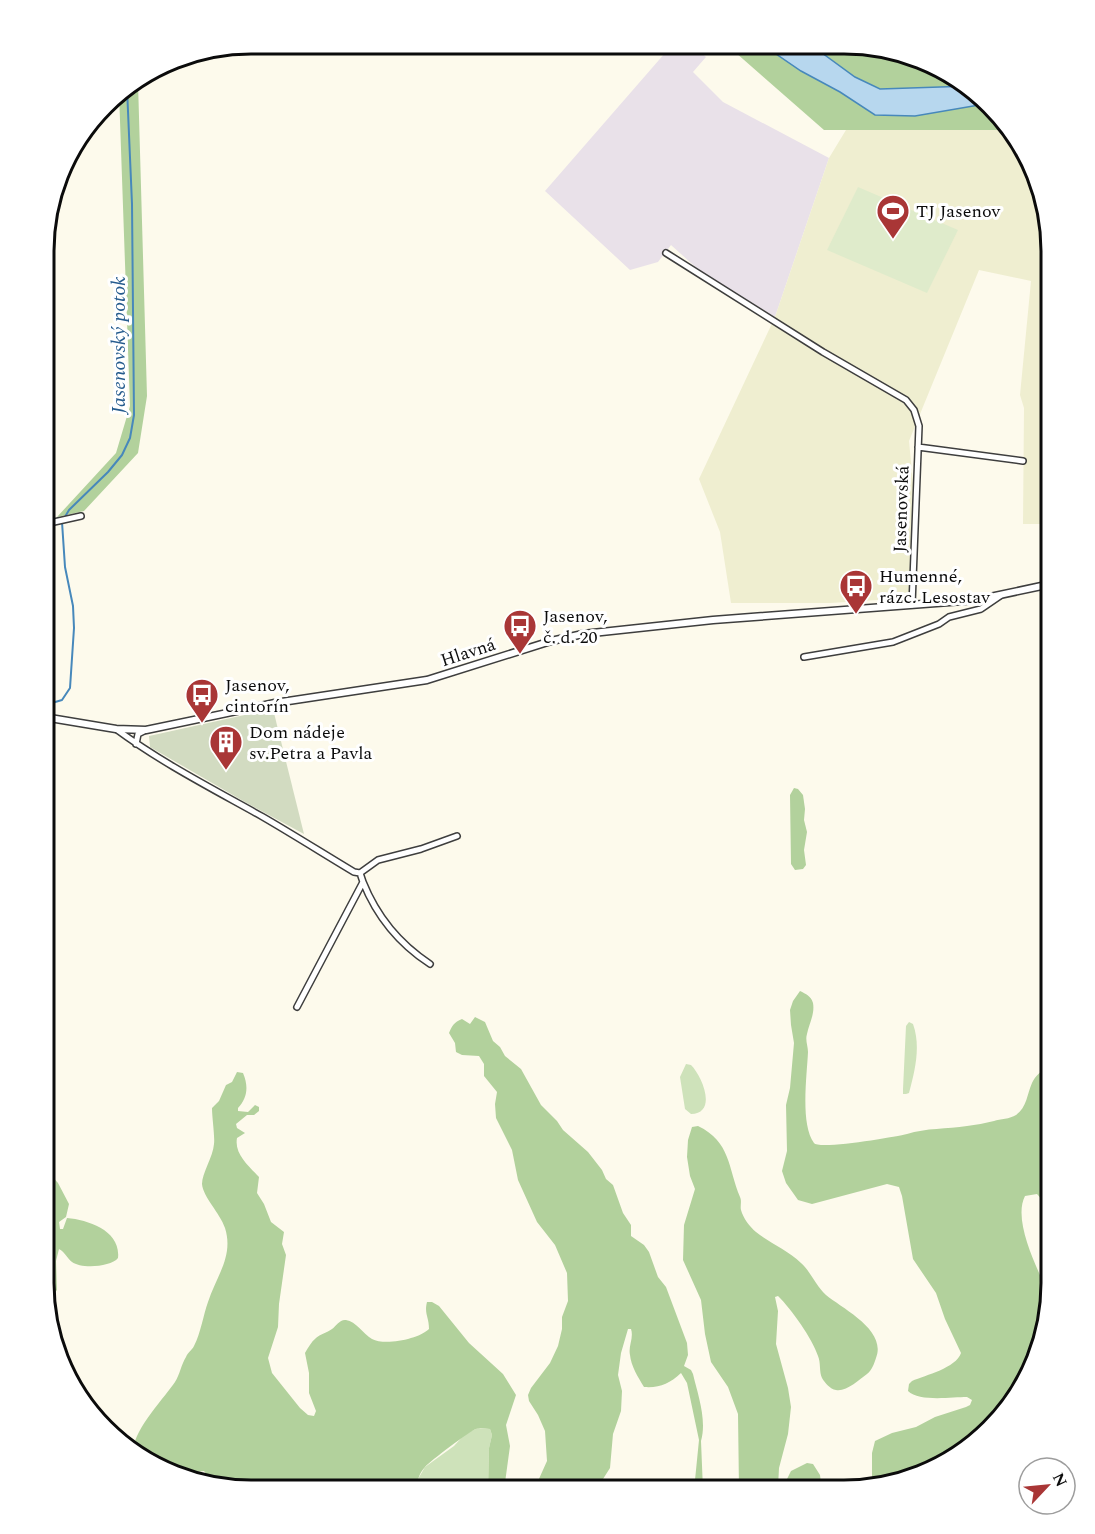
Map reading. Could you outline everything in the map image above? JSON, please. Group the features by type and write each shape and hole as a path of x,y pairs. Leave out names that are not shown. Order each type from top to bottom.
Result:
{"street":[{"path":"666,253 823,352 906,400 914,410 919,426 918,447"},
{"name":"Jasenovská","path":"912,605 918,447 1023,461"},
{"path":"54,522 81,516"},
{"path":"912,605 976,600 1041,586"},
{"path":"804,657 893,642 939,624 949,617 981,609 1001,595"},
{"name":"Hlavná","path":"54,719 116,729 146,730 275,703 421,682 551,641 583,634 713,620 912,605"},
{"path":"116,729 136,744 354,872 360,873 378,860 421,849 457,836"},
{"path":"136,744 138,734 146,730"},
{"path":"360,873 372,904 391,930 412,952 429,964"},
{"path":"297,1007 363,882"}],"shaded area":[{"path":"664,54 702,54 706,57 693,72 723,102 829,158 775,317 701,272 671,245 658,262 630,270 545,191"}],"green space":[{"path":"737,54 844,54 895,61 942,80 964,95 999,130 824,130"},
{"path":"889,60 919,69 942,80 964,95 1000,131 1015,153 1034,200 1041,251 1041,524 1023,524 1024,408 1020,395 1031,281 979,270 909,441 913,483 909,598 830,603 731,603 720,532 699,479 775,317 829,158"},
{"path":"138,90 147,396 138,453 84,511 57,517 116,453 130,406 119,105"},
{"name":"TJ Jasenov","path":"858,187 958,230 927,293 827,250"},
{"path":"273,709 304,834 150,747 149,736"},
{"path":"794,788 803,795 807,832 804,850 806,865 803,869 795,870 791,864 790,795"},
{"path":"800,991 810,997 813,1003 813,1015 806,1038 808,1052 806,1112 810,1135 814,1143 819,1145 874,1140 1011,1117 1022,1108 1032,1083 1041,1072 1041,1199 1037,1194 1025,1196 1022,1217 1023,1229 1041,1277 1041,1296 1031,1346 1021,1370 992,1413 953,1447 907,1470 872,1477 872,1453 875,1441 966,1407 972,1400 967,1397 927,1398 908,1391 912,1381 947,1367 961,1353 936,1293 913,1259 899,1187 887,1184 812,1204 798,1200 786,1183 782,1171 787,1151 786,1105 794,1043 790,1010"},
{"path":"475,1017 485,1022 493,1041 505,1056 521,1069 541,1105 563,1130 588,1152 606,1179 613,1185 623,1213 631,1225 631,1236 644,1245 649,1252 658,1277 666,1287 687,1343 688,1355 684,1366 693,1374 703,1425 701,1441 703,1480 695,1480 699,1440 687,1383 681,1373 664,1385 644,1387 632,1363 630,1352 632,1332 628,1329 618,1375 622,1391 621,1411 613,1434 610,1468 602,1480 538,1480 547,1461 545,1431 528,1395 550,1363 558,1346 562,1317 568,1301 567,1273 555,1245 537,1222 518,1180 512,1150 496,1118 497,1092 484,1076 484,1064 479,1056 462,1055 456,1052 455,1043 449,1033 452,1026 462,1019 470,1024"},
{"path":"909,1022 913,1024 917,1041 916,1058 909,1093 903,1094 906,1026"},
{"path":"686,1064 691,1065 699,1077 706,1101 699,1112 691,1114 685,1109 680,1077"},
{"path":"237,1072 243,1073 245,1096 238,1111 248,1112 255,1105 259,1107 259,1111 254,1115 247,1115 236,1124 237,1128 245,1133 237,1138 238,1149 243,1159 259,1177 257,1193 271,1222 284,1232 282,1244 286,1255 278,1327 268,1358 272,1373 300,1408 308,1415 314,1416 316,1411 309,1393 309,1373 305,1353 319,1335 344,1320 350,1321 369,1337 378,1341 393,1342 418,1336 429,1329 426,1306 427,1302 432,1302 439,1306 469,1343 503,1374 516,1395 506,1425 510,1446 505,1480 488,1480 489,1448 492,1435 490,1429 483,1428 476,1429 450,1446 423,1469 418,1480 226,1478 176,1465 135,1442 148,1418 175,1382 184,1360 194,1346 226,1257 225,1228 205,1194 202,1184 214,1144 212,1108 219,1101 226,1085 232,1082"},
{"path":"698,1126 709,1132 723,1148 741,1199 742,1213 749,1225 801,1263 826,1295 869,1329 878,1348 874,1365 867,1374 852,1385 836,1390 826,1384 822,1378 815,1349 795,1316 778,1296 775,1297 778,1311 776,1344 791,1407 778,1480 739,1480 738,1414 728,1387 711,1362 701,1300 683,1260 684,1225 695,1189 687,1157 688,1140 692,1127"},
{"path":"54,1178 69,1204 66,1217 59,1222 60,1229 63,1229 67,1218 94,1224 109,1234 118,1249 118,1258 114,1261 103,1265 82,1266 72,1262 59,1249 56,1261 57,1290 54,1294"},
{"path":"478,1428 490,1429 492,1435 489,1448 488,1480 418,1480 425,1467 454,1446 465,1434"},
{"path":"807,1463 813,1464 821,1480 787,1480 791,1471"}],"water":[{"path":"776,54 823,54 855,77 880,89 952,87 976,106 915,116 875,115 840,92 801,71"}],"waterway":[{"name":"Jasenovský potok","path":"54,702 62,700 70,688 74,628 73,606 65,567 62,522 69,510 122,455 130,438 134,415 132,204 127,98"}],"place":[{"name":"TJ Jasenov","path":"893,240"},
{"name":"Humenné, rázc. Lesostav","path":"856,615"},
{"name":"Jasenov, č. d. 20","path":"520,655"},
{"name":"Jasenov, cintorín","path":"202,724"},
{"name":"Dom nádeje sv.Petra a Pavla","path":"226,771"}]}
